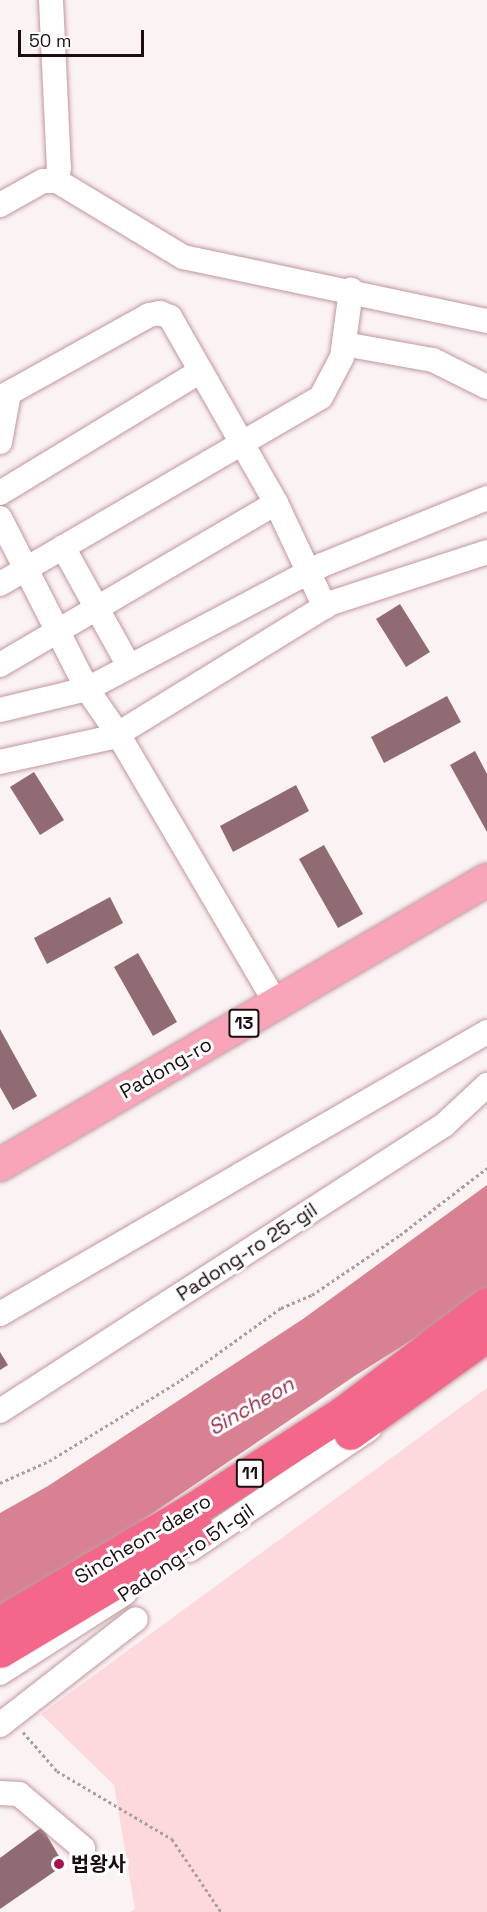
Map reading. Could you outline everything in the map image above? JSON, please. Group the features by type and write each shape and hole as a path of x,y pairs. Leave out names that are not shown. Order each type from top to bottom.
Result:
{"highway":[{"name":"Sincheon-daero","path":"0,1623 192,1510 344,1412 487,1304"},
{"name":"Sincheon-daero","path":"0,1651 191,1537 411,1392 487,1335"}],"main road":[{"name":"Padong-ro","path":"0,1165 277,1005 487,880"}],"street":[{"path":"51,0 59,167 57,181"},
{"path":"0,205 43,181 57,181 183,257 351,290 487,321"},
{"path":"0,584 321,397 342,357 351,290"},
{"path":"0,442 9,393 149,315 170,317 276,503 310,571 324,608"},
{"path":"344,344 433,360 487,387"},
{"path":"0,493 201,371"},
{"path":"0,710 87,689 310,571 487,498"},
{"path":"0,665 276,503"},
{"path":"0,518 87,689 118,734 277,1005"},
{"path":"63,547 129,666"},
{"path":"0,762 118,734 324,608 487,552"},
{"path":"0,1314 487,1032"},
{"name":"Padong-ro 25-gil","path":"0,1411 444,1125 487,1085"},
{"name":"Padong-ro 51-gil","path":"0,1673 102,1609 487,1347"},
{"path":"6,1720 136,1619"},
{"path":"0,1793 19,1794 83,1848"}],"path":[{"path":"0,1483 49,1461 181,1380 281,1308 312,1295 400,1235 487,1168"},
{"path":"6,1720 57,1771 172,1839 221,1912"}],"shaded area":[{"path":"487,1388 487,1912 130,1912 135,1909 114,1785 41,1714"}],"water":[{"name":"Sincheon","path":"487,1185 487,1293 356,1375 88,1557 0,1605 0,1513 48,1486 303,1319"}],"building":[{"path":"400,604 430,652 406,667 376,619"},
{"path":"447,696 461,722 384,763 371,737"},
{"path":"475,751 487,774 487,832 450,765"},
{"path":"34,772 64,820 40,835 10,787"},
{"path":"296,785 309,811 233,852 220,826"},
{"path":"324,845 363,914 338,928 299,859"},
{"path":"110,897 123,923 47,964 34,938"},
{"path":"138,953 177,1022 153,1036 114,967"},
{"path":"0,1029 37,1096 13,1110 0,1087"},
{"path":"0,1352 8,1365 0,1370"},
{"path":"42,1827 64,1865 0,1909 0,1858"}],"place":[{"name":"법왕사","path":"59,1864"}]}
